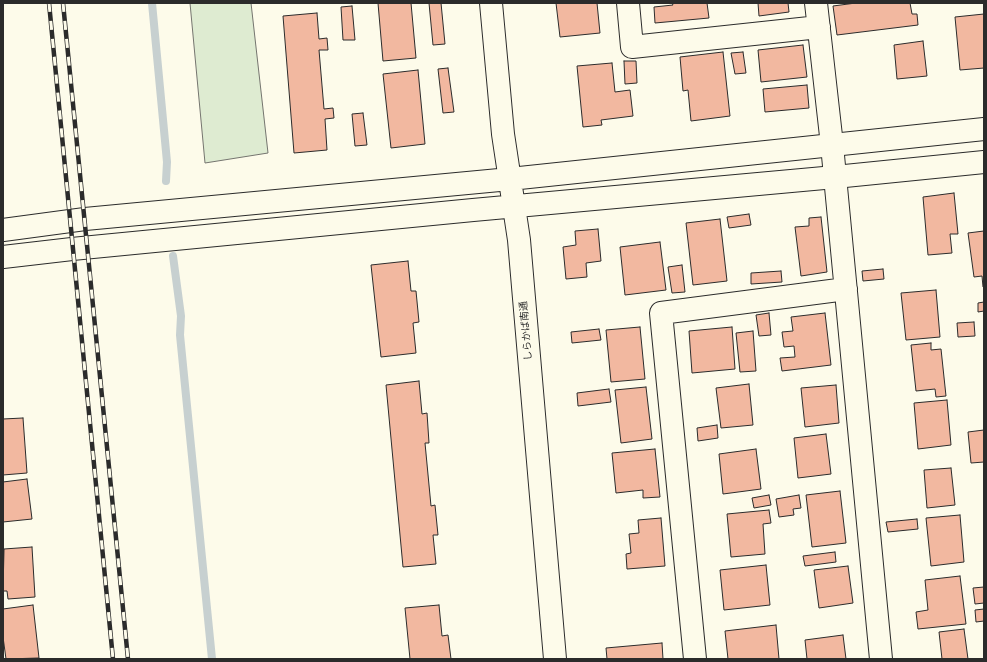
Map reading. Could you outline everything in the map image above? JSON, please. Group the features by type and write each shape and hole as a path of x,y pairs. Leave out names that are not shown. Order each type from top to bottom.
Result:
{"street":[{"name":"しらかば南通","path":"490,3 503,134 519,240 556,659"},
{"path":"628,3 632,47 819,27"},
{"path":"816,3 832,145 881,659"},
{"path":"3,230 85,219 510,179 984,129"},
{"path":"3,257 80,248 984,162"},
{"path":"695,659 661,313 846,289"}],"green space":[{"path":"190,3 251,3 268,153 205,163"}],"building":[{"path":"378,3 411,3 416,58 383,61"},
{"path":"429,3 441,3 445,44 433,45"},
{"path":"556,3 597,3 600,33 560,37"},
{"path":"672,3 707,3 709,18 655,23 654,7 673,5"},
{"path":"758,3 788,3 789,12 759,16"},
{"path":"856,3 910,3 912,14 917,14 918,25 837,35 833,6"},
{"path":"352,6 355,40 343,40 341,7"},
{"path":"317,13 319,39 327,38 328,50 319,50 324,109 333,108 334,118 325,119 327,150 294,153 283,16"},
{"path":"984,14 984,68 960,70 955,17"},
{"path":"923,41 927,76 897,79 894,45"},
{"path":"803,45 807,77 761,82 758,50"},
{"path":"723,52 730,116 691,121 688,90 683,91 680,57"},
{"path":"743,52 746,73 735,74 731,53"},
{"path":"624,61 636,61 637,83 625,84"},
{"path":"612,63 615,92 630,90 633,116 601,120 602,125 583,127 577,66"},
{"path":"448,68 454,112 443,113 438,69"},
{"path":"418,70 425,144 391,148 383,74"},
{"path":"807,85 809,108 765,112 763,89"},
{"path":"363,113 367,145 355,146 352,114"},
{"path":"954,193 958,234 950,234 952,253 928,255 923,197"},
{"path":"749,214 751,225 729,228 727,217"},
{"path":"821,217 827,272 801,276 795,227 809,226 809,218"},
{"path":"720,219 727,281 693,285 686,223"},
{"path":"598,229 601,261 586,263 587,277 566,279 563,247 576,245 575,231"},
{"path":"984,231 983,287 982,276 974,277 968,233"},
{"path":"660,242 666,290 625,295 620,247"},
{"path":"408,261 411,291 416,291 419,322 413,323 416,353 381,357 371,265"},
{"path":"682,265 685,292 672,293 668,267"},
{"path":"883,269 884,279 863,281 862,271"},
{"path":"781,271 782,282 751,284 751,273"},
{"path":"936,290 940,337 906,340 901,293"},
{"path":"984,302 984,311 978,312 978,303"},
{"path":"769,313 771,335 759,336 756,315"},
{"path":"825,313 831,365 782,371 780,358 795,357 794,346 784,347 782,332 793,331 791,317"},
{"path":"974,322 975,336 958,337 957,323"},
{"path":"640,327 645,379 611,382 606,330"},
{"path":"732,327 735,369 692,373 689,331"},
{"path":"599,329 601,340 572,343 571,332"},
{"path":"753,331 756,371 740,372 736,333"},
{"path":"931,343 931,350 941,349 946,396 936,397 935,389 916,391 911,345"},
{"path":"419,381 422,414 427,413 429,443 425,443 431,506 435,505 438,535 433,535 436,564 403,567 386,385"},
{"path":"749,384 753,425 721,428 716,388"},
{"path":"836,385 839,423 805,427 801,388"},
{"path":"646,387 652,439 621,443 615,390"},
{"path":"609,389 611,402 578,406 577,393"},
{"path":"947,400 951,445 918,449 914,403"},
{"path":"23,418 27,473 3,475 3,419"},
{"path":"717,425 718,438 698,441 697,428"},
{"path":"984,430 984,462 971,463 968,432"},
{"path":"826,434 831,474 798,478 794,438"},
{"path":"655,449 660,497 643,498 643,490 616,493 612,453"},
{"path":"756,449 761,489 723,494 719,454"},
{"path":"951,468 955,505 927,508 924,470"},
{"path":"27,479 32,519 3,522 3,482"},
{"path":"840,491 846,543 812,547 806,495"},
{"path":"769,495 771,505 754,508 752,498"},
{"path":"799,495 801,508 793,509 794,515 779,517 776,499"},
{"path":"769,510 771,523 763,524 765,554 731,557 727,514"},
{"path":"960,515 964,562 931,566 926,518"},
{"path":"661,518 665,566 627,569 626,554 631,553 629,534 639,533 638,520"},
{"path":"917,519 918,529 888,532 886,522"},
{"path":"32,547 35,597 8,599 7,591 3,591 4,549"},
{"path":"835,552 836,562 805,566 803,556"},
{"path":"766,565 770,605 724,610 720,570"},
{"path":"848,566 853,603 819,608 814,570"},
{"path":"960,576 966,624 918,629 916,612 928,610 925,580"},
{"path":"984,587 984,603 975,604 973,588"},
{"path":"33,605 39,658 6,659 3,637 3,609"},
{"path":"439,605 442,636 448,635 451,659 410,659 405,608"},
{"path":"984,609 984,621 976,622 975,610"},
{"path":"776,625 779,659 728,659 725,631"},
{"path":"964,629 968,659 942,659 939,632"},
{"path":"843,635 846,659 807,659 805,640"},
{"path":"662,643 663,659 607,659 606,648"}],"waterway":[{"path":"152,3 167,162 166,181"},
{"path":"173,256 181,316 180,335 212,659"}],"railway":[{"path":"49,3 113,659"},
{"path":"63,3 128,659"}]}
